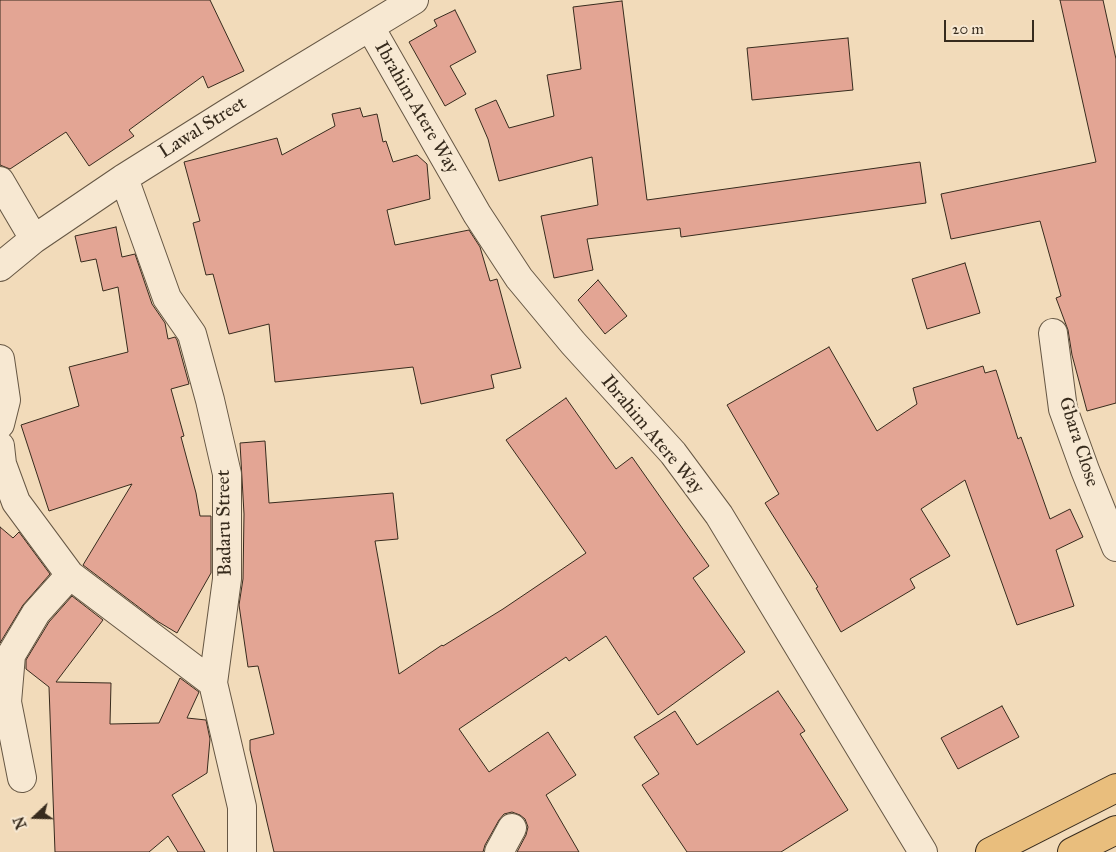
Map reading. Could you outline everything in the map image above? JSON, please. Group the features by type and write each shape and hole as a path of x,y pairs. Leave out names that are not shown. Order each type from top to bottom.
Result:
{"main road":[{"path":"990,852 1116,788"},
{"path":"1072,852 1116,830"}],"street":[{"name":"Lawal Street","path":"0,267 34,239 124,178 414,0"},
{"name":"Ibrahim Atere Way","path":"370,27 477,214 519,278 573,343 673,453 718,515 923,852"},
{"name":"Badaru Street","path":"124,178 168,298 192,334 210,400 226,474 227,578 213,683 242,807 242,852"},
{"path":"0,181 34,239"},
{"name":"Gbara Close","path":"1053,333 1064,409 1085,470 1116,547"},
{"path":"0,360 6,400 0,424"},
{"path":"0,446 2,464 16,502 70,575 213,683"},
{"path":"22,778 8,702 11,655 36,613 70,575"},
{"path":"499,852 512,828"}],"building":[{"path":"0,0 210,0 244,71 208,88 203,76 129,130 134,136 89,166 66,132 10,169 0,165"},
{"path":"1060,0 1103,0 1116,59 1116,403 1087,411 1072,355 1068,330 1056,298 1061,296 1040,221 951,239 941,194 1096,162"},
{"path":"622,1 647,200 920,162 926,203 681,237 680,228 587,239 593,270 554,278 541,216 598,205 592,157 499,181 488,139 475,109 496,100 509,128 554,116 547,75 581,69 573,7"},
{"path":"455,10 476,52 450,66 466,94 445,106 409,42 437,26 434,20"},
{"path":"848,38 853,90 752,100 747,48"},
{"path":"360,108 363,117 377,114 383,142 386,141 393,162 417,155 427,164 430,199 387,210 395,245 469,230 480,247 490,281 497,279 521,368 491,375 494,388 421,404 413,367 275,382 269,324 229,334 213,274 206,275 193,223 200,221 184,162 277,138 282,155 335,126 332,114"},
{"path":"116,227 122,257 135,254 152,304 165,323 168,339 175,337 177,340 189,384 171,389 184,436 181,437 200,516 211,516 211,573 177,633 157,621 83,565 132,484 49,511 21,425 79,406 69,367 128,352 118,287 103,291 96,259 81,262 75,236"},
{"path":"965,263 980,313 927,329 912,279"},
{"path":"598,280 627,316 605,334 578,300"},
{"path":"829,347 877,431 917,404 913,388 983,366 985,373 996,370 1018,439 1021,437 1050,519 1070,509 1083,537 1056,550 1074,606 1017,625 965,480 921,509 950,556 910,579 915,588 841,632 816,588 818,587 765,503 779,494 727,405"},
{"path":"566,398 616,469 632,457 709,566 693,578 745,652 658,715 606,636 569,661 566,657 459,729 489,772 548,732 576,775 546,795 579,852 517,852 528,827 525,819 512,812 504,814 499,820 483,852 274,852 250,750 250,740 274,734 258,666 248,667 239,605 243,579 244,514 240,443 265,441 269,503 393,493 398,539 375,541 399,674 442,645 503,609 586,553 506,440"},
{"path":"0,527 13,538 19,532 50,574 23,605 0,643"},
{"path":"72,596 103,620 56,682 111,683 110,724 159,723 180,678 199,692 187,718 206,720 210,739 207,773 172,795 205,852 178,852 168,836 149,852 55,852 49,687 26,669 26,660 49,622"},
{"path":"778,691 805,731 800,734 848,810 781,852 687,852 642,785 659,774 634,737 675,711 697,745"},
{"path":"1002,706 1019,737 958,769 941,738"}]}
